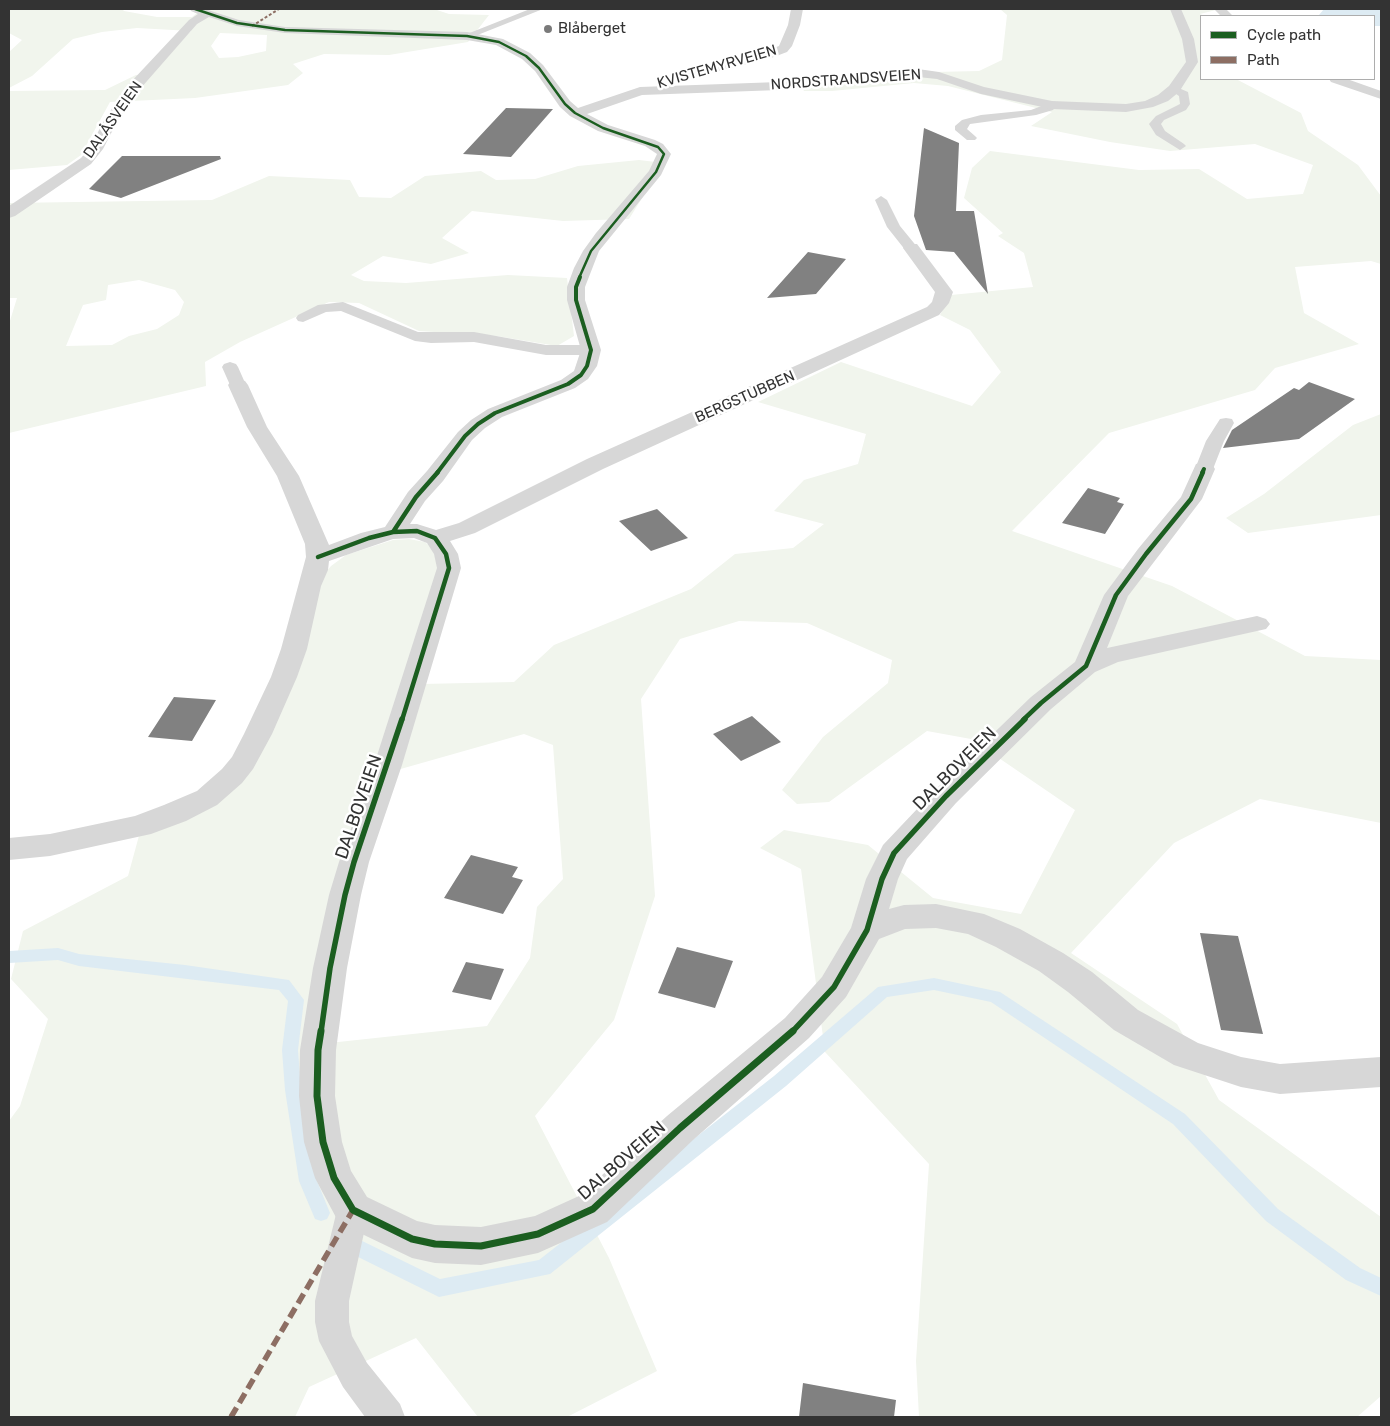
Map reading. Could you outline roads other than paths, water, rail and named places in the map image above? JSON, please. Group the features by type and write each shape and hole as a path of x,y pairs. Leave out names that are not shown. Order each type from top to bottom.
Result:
{"street":[{"name":"KVISTEMYRVEIEN","path":"640,91 686,75 767,55 782,49 786,46 794,25 797,9"},
{"name":"NORDSTRANDSVEIEN","path":"575,113 598,107 640,91 779,86 918,73 939,76 981,90 1052,105 1126,108 1148,104 1163,98 1174,88 1192,62 1188,39 1175,9"},
{"path":"200,11 237,23 285,30 467,36 499,42 526,56 539,68 565,104 575,113 603,128 650,143 658,147 664,154 656,172 602,236 591,251 583,268 576,287 576,300 591,350 587,366 581,375 568,384 504,409 478,424 465,436 436,476 416,497 393,532"},
{"name":"DALÅSVEIEN","path":"9,213 86,161 96,149 111,120 135,86 193,22 200,11"},
{"path":"1339,80 1381,94"},
{"name":"BERGSTUBBEN","path":"435,538 467,528 595,464 933,311 940,303 944,292 911,248"},
{"path":"9,849 50,844 140,826 175,814 207,798 232,776 243,762 258,734 284,677 294,649 318,557 317,544 288,476 257,427 234,376"},
{"name":"DALBOVEIEN","path":"1086,666 1116,595 1146,554 1191,499 1204,469"},
{"path":"318,557 370,538 393,532 417,531 435,538"},
{"name":"DALBOVEIEN","path":"435,538 446,554 449,568 388,765 354,862 345,895 330,968 318,1050 317,1096 323,1142 334,1178 353,1210 412,1239 435,1244 481,1246 538,1234 592,1209 680,1128 797,1028 834,987 867,930 882,879 894,854 906,838 1041,703 1086,666 1110,655 1257,624"},
{"path":"867,930 904,917 936,916 973,923 1008,938 1051,962 1080,982 1133,1024 1187,1054 1241,1072 1280,1079 1381,1072"}],"lane":[{"path":"467,36 538,9"},
{"path":"1174,88 1184,94 1186,104 1182,108 1160,118 1155,124 1160,133 1180,146"},
{"path":"971,138 961,130 961,126 966,122 980,118 1032,113 1049,108 1052,105"},
{"name":"BERGSTUBBEN","path":"881,200 894,227 911,248"},
{"path":"303,318 323,308 343,306 415,336 431,338 474,337 568,352 591,350"},
{"name":"DALBOVEIEN","path":"1204,469 1215,440 1226,423"},
{"path":"353,1210 332,1301 332,1322 336,1341 355,1375 387,1417"}],"waterway":[{"path":"9,957 58,954 79,960 284,984 296,1000 290,1050 293,1090 308,1181 321,1213"},
{"path":"354,1246 439,1288 543,1268 780,1081 883,991 934,984 995,996 1179,1119 1272,1215 1353,1274 1381,1287"}],"place":[{"name":"Blåberget","path":"548,29"}]}
